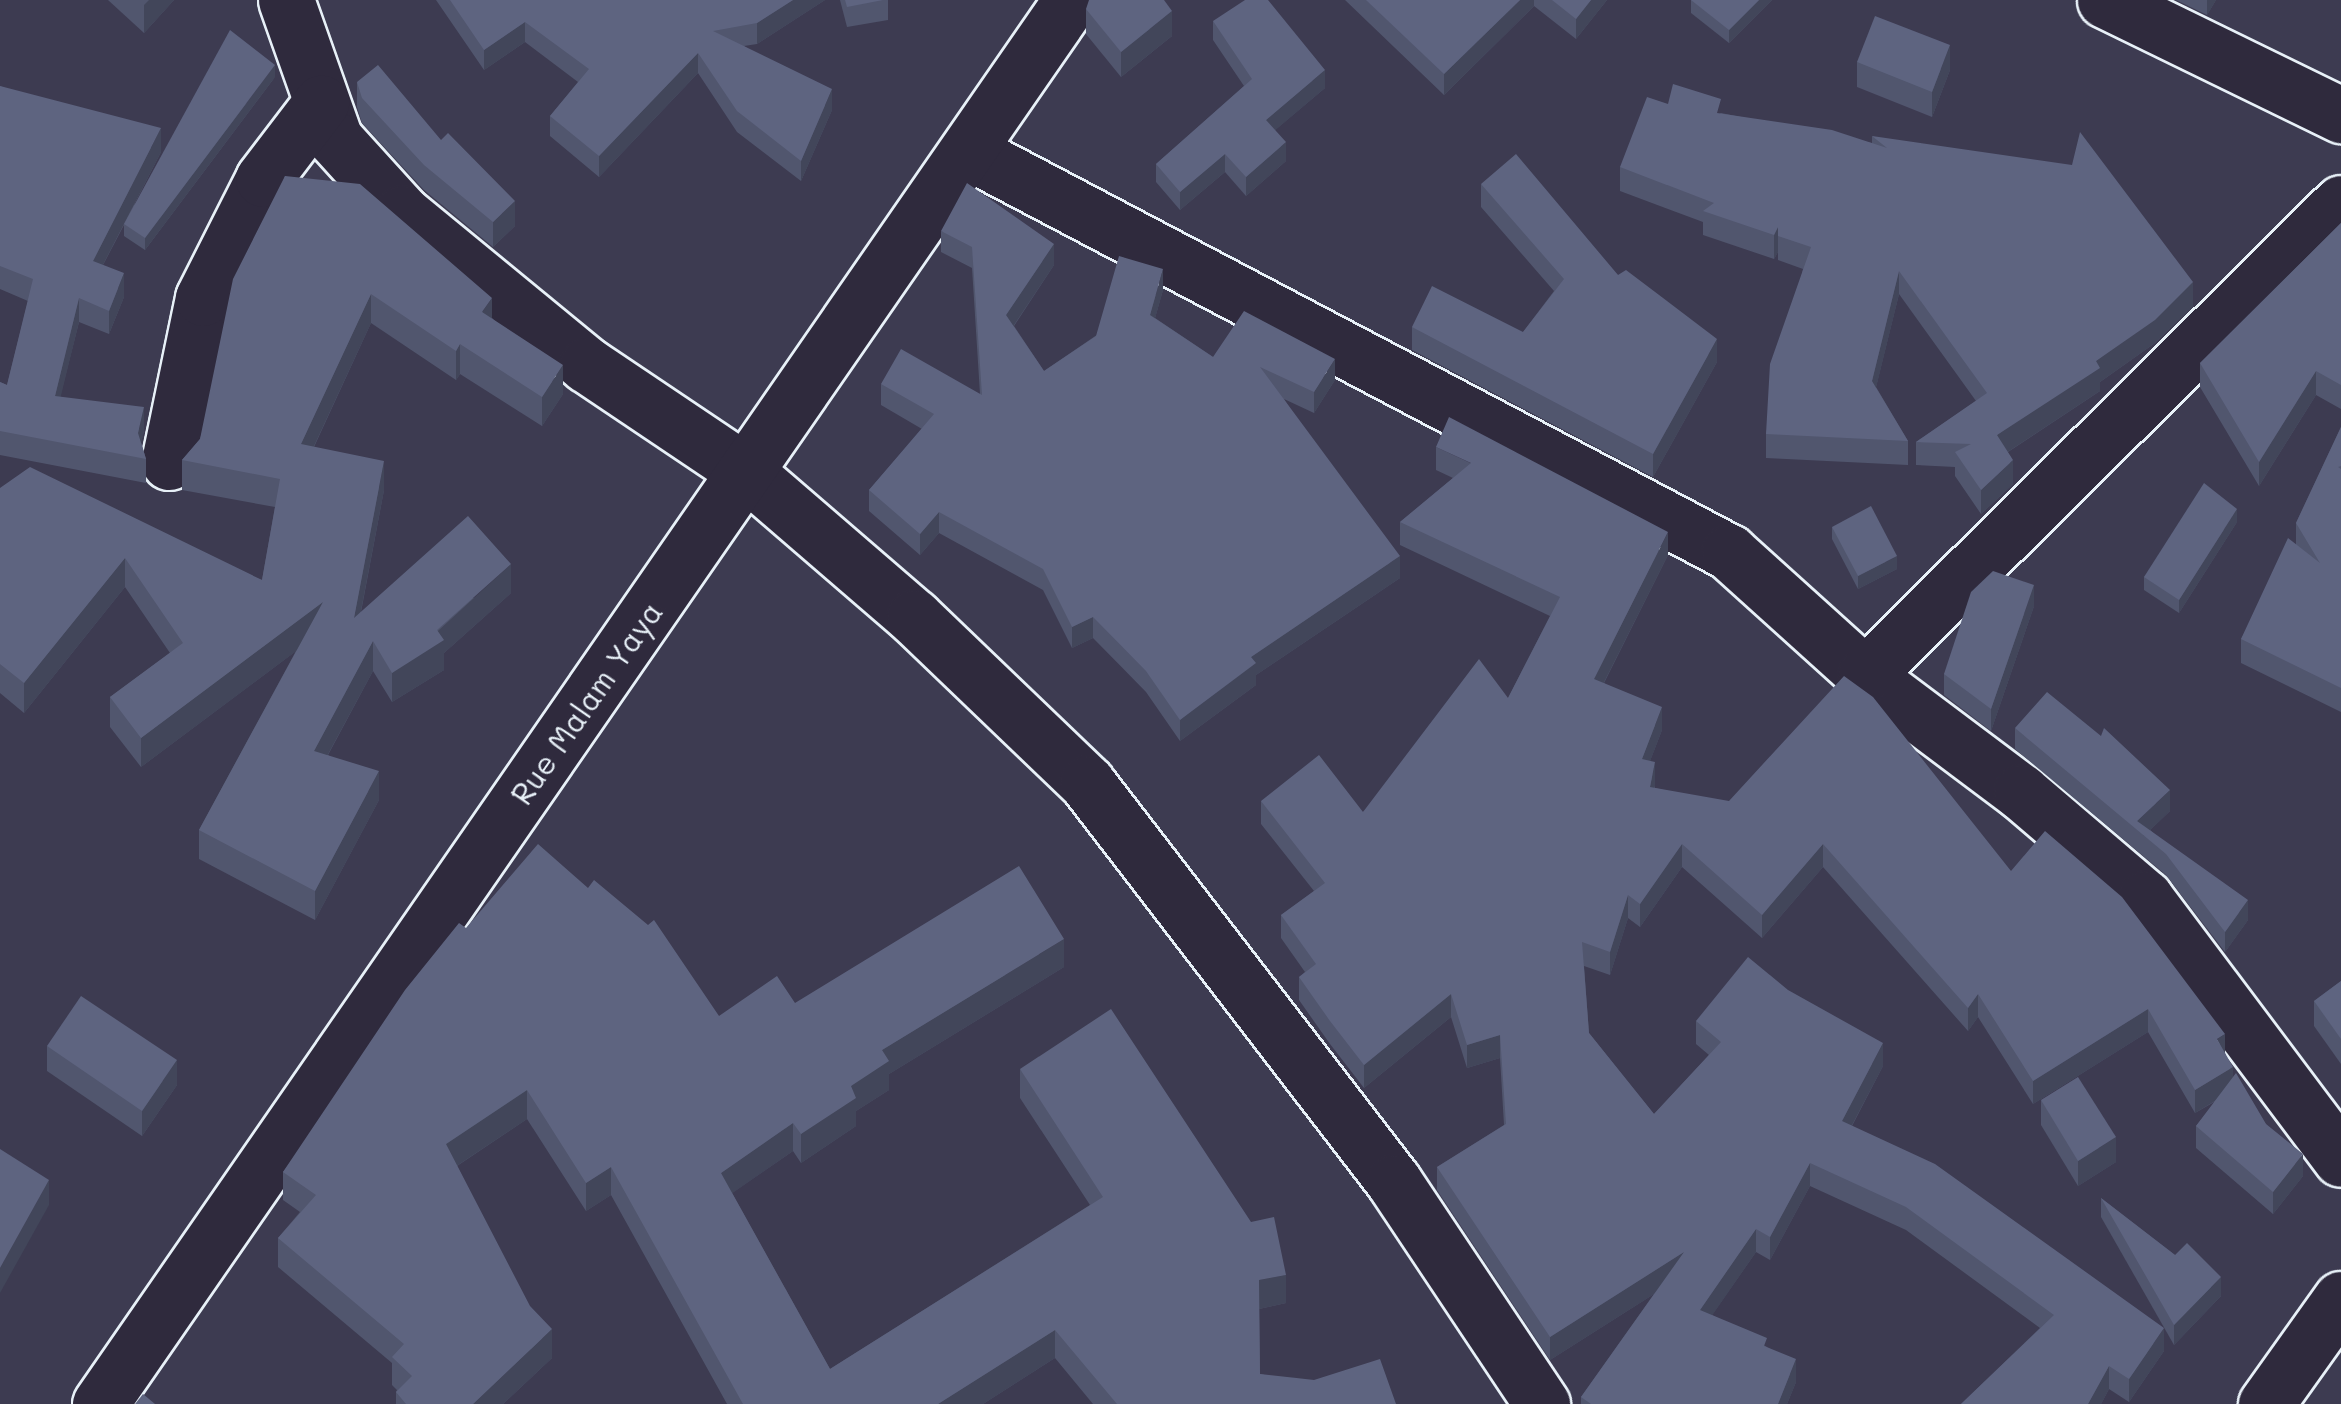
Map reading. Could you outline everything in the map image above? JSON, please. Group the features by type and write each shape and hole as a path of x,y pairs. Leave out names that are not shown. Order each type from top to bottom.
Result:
{"street":[{"path":"286,0 335,138 402,213 587,364 746,472 914,617 1088,782 1394,1182 1542,1404"},
{"name":"Rue Malam Yaya","path":"100,1404 1071,0"},
{"path":"2105,0 2341,116"},
{"path":"168,462 203,298 263,179 321,103"},
{"path":"968,152 1729,552 1865,674 2020,792 2145,898 2341,1158"},
{"path":"1865,674 2341,203"},
{"path":"2266,1404 2341,1299"}],"building":[{"path":"450,0 793,0 757,23 713,31 832,89 801,161 737,111 698,53 599,156 550,116 589,69 525,22 484,50"},
{"path":"845,0 883,0 847,7"},
{"path":"1089,0 1164,0 1172,11 1121,52 1086,9"},
{"path":"1245,0 1268,0 1325,70 1266,120 1286,142 1246,177 1225,154 1180,192 1156,164 1252,79 1213,21"},
{"path":"1366,0 1520,0 1444,74"},
{"path":"1552,0 1591,0 1576,19"},
{"path":"1691,0 1759,0 1729,30"},
{"path":"1875,16 1950,45 1932,92 1857,62"},
{"path":"230,30 275,65 145,238 124,224"},
{"path":"378,65 441,140 448,133 515,201 493,222 424,165 362,98 357,82"},
{"path":"1673,84 1721,99 1717,113 1832,130 1887,148 1872,136 2072,165 2080,132 2193,282 2155,320 2096,361 2100,368 1997,435 2013,460 1981,490 1955,452 1971,444 1916,442 1987,393 1899,271 1872,381 1908,441 1766,434 1770,364 1811,247 1778,236 1778,227 1774,235 1703,211 1714,203 1620,167 1647,97 1668,104"},
{"path":"0,86 161,128 93,261 124,273 109,311 79,298 55,396 144,407 138,433 146,459 0,431 0,382 7,385 33,279 0,266"},
{"path":"1516,154 1618,275 1626,270 1717,339 1653,454 1412,327 1432,286 1523,332 1564,279 1481,184"},
{"path":"285,176 360,184 492,298 482,312 563,365 542,397 460,344 456,351 371,294 301,444 384,461 354,618 468,516 511,564 437,630 444,640 392,673 373,641 314,751 379,771 315,891 199,830 323,602 141,738 110,697 183,643 125,558 24,683 0,664 0,488 30,467 262,580 280,479 182,460 200,439 233,279"},
{"path":"967,183 1054,244 1006,315 1044,371 1096,336 1119,256 1163,269 1150,315 1213,357 1244,311 1335,359 1314,392 1260,367 1400,556 1251,657 1256,663 1180,720 1146,671 1093,617 1072,627 1043,569 939,512 920,534 869,490 934,414 881,384 901,349 982,395 972,247 941,231"},
{"path":"2341,223 2341,385 2316,371 2259,462 2200,363"},
{"path":"1449,417 1668,532 1594,679 1662,707 1642,759 1655,762 1650,787 1729,801 1844,676 1873,697 2011,871 2045,831 2122,897 2225,1034 2217,1039 2233,1067 2195,1090 2148,1009 2033,1081 1978,994 1968,1008 1823,844 1762,915 1682,844 1640,904 1628,895 1610,952 1582,942 1589,1033 1654,1114 1721,1042 1696,1021 1748,957 1788,990 1883,1043 1842,1121 1935,1164 2164,1328 2129,1379 2109,1366 2088,1404 1961,1404 2054,1315 1906,1207 1810,1163 1770,1237 1756,1229 1700,1310 1767,1338 1764,1346 1796,1359 1778,1404 1591,1404 1581,1397 1684,1252 1550,1337 1437,1167 1506,1124 1500,1035 1467,1045 1451,994 1364,1065 1299,977 1316,964 1281,915 1325,883 1261,801 1319,755 1363,812 1479,659 1508,698 1560,597 1400,522 1471,463 1436,447"},
{"path":"2341,427 2341,688 2241,639 2288,538 2320,563 2296,523"},
{"path":"2204,483 2237,509 2179,600 2144,577"},
{"path":"1871,506 1897,556 1858,576 1832,527"},
{"path":"1993,571 2034,585 1991,709 1944,674 1971,592"},
{"path":"2047,692 2101,736 2104,728 2170,790 2137,821 2248,900 2225,932 2166,854 2015,728"},
{"path":"538,844 588,888 594,880 648,925 654,920 719,1016 777,976 795,1003 1019,866 1064,939 882,1050 889,1061 851,1086 856,1098 801,1134 793,1123 721,1173 830,1369 1103,1197 1020,1069 1111,1009 1251,1222 1274,1217 1286,1275 1259,1280 1260,1374 1314,1380 1380,1359 1396,1404 1117,1404 1055,1330 938,1404 743,1404 611,1167 586,1183 527,1090 446,1144 530,1306 552,1329 473,1404 406,1404 396,1392 412,1376 392,1357 404,1344 278,1238 316,1195 283,1172 405,990 459,923 466,928"},
{"path":"2341,981 2341,1039 2314,1001"},
{"path":"81,996 177,1060 142,1111 47,1046"},
{"path":"2236,1073 2266,1124 2303,1154 2273,1192 2196,1126"},
{"path":"2078,1077 2116,1137 2078,1161 2041,1100"},
{"path":"0,1149 49,1180 0,1268"},
{"path":"2101,1198 2175,1255 2187,1243 2221,1277 2174,1325"},
{"path":"143,1394 155,1404 135,1404"}]}
